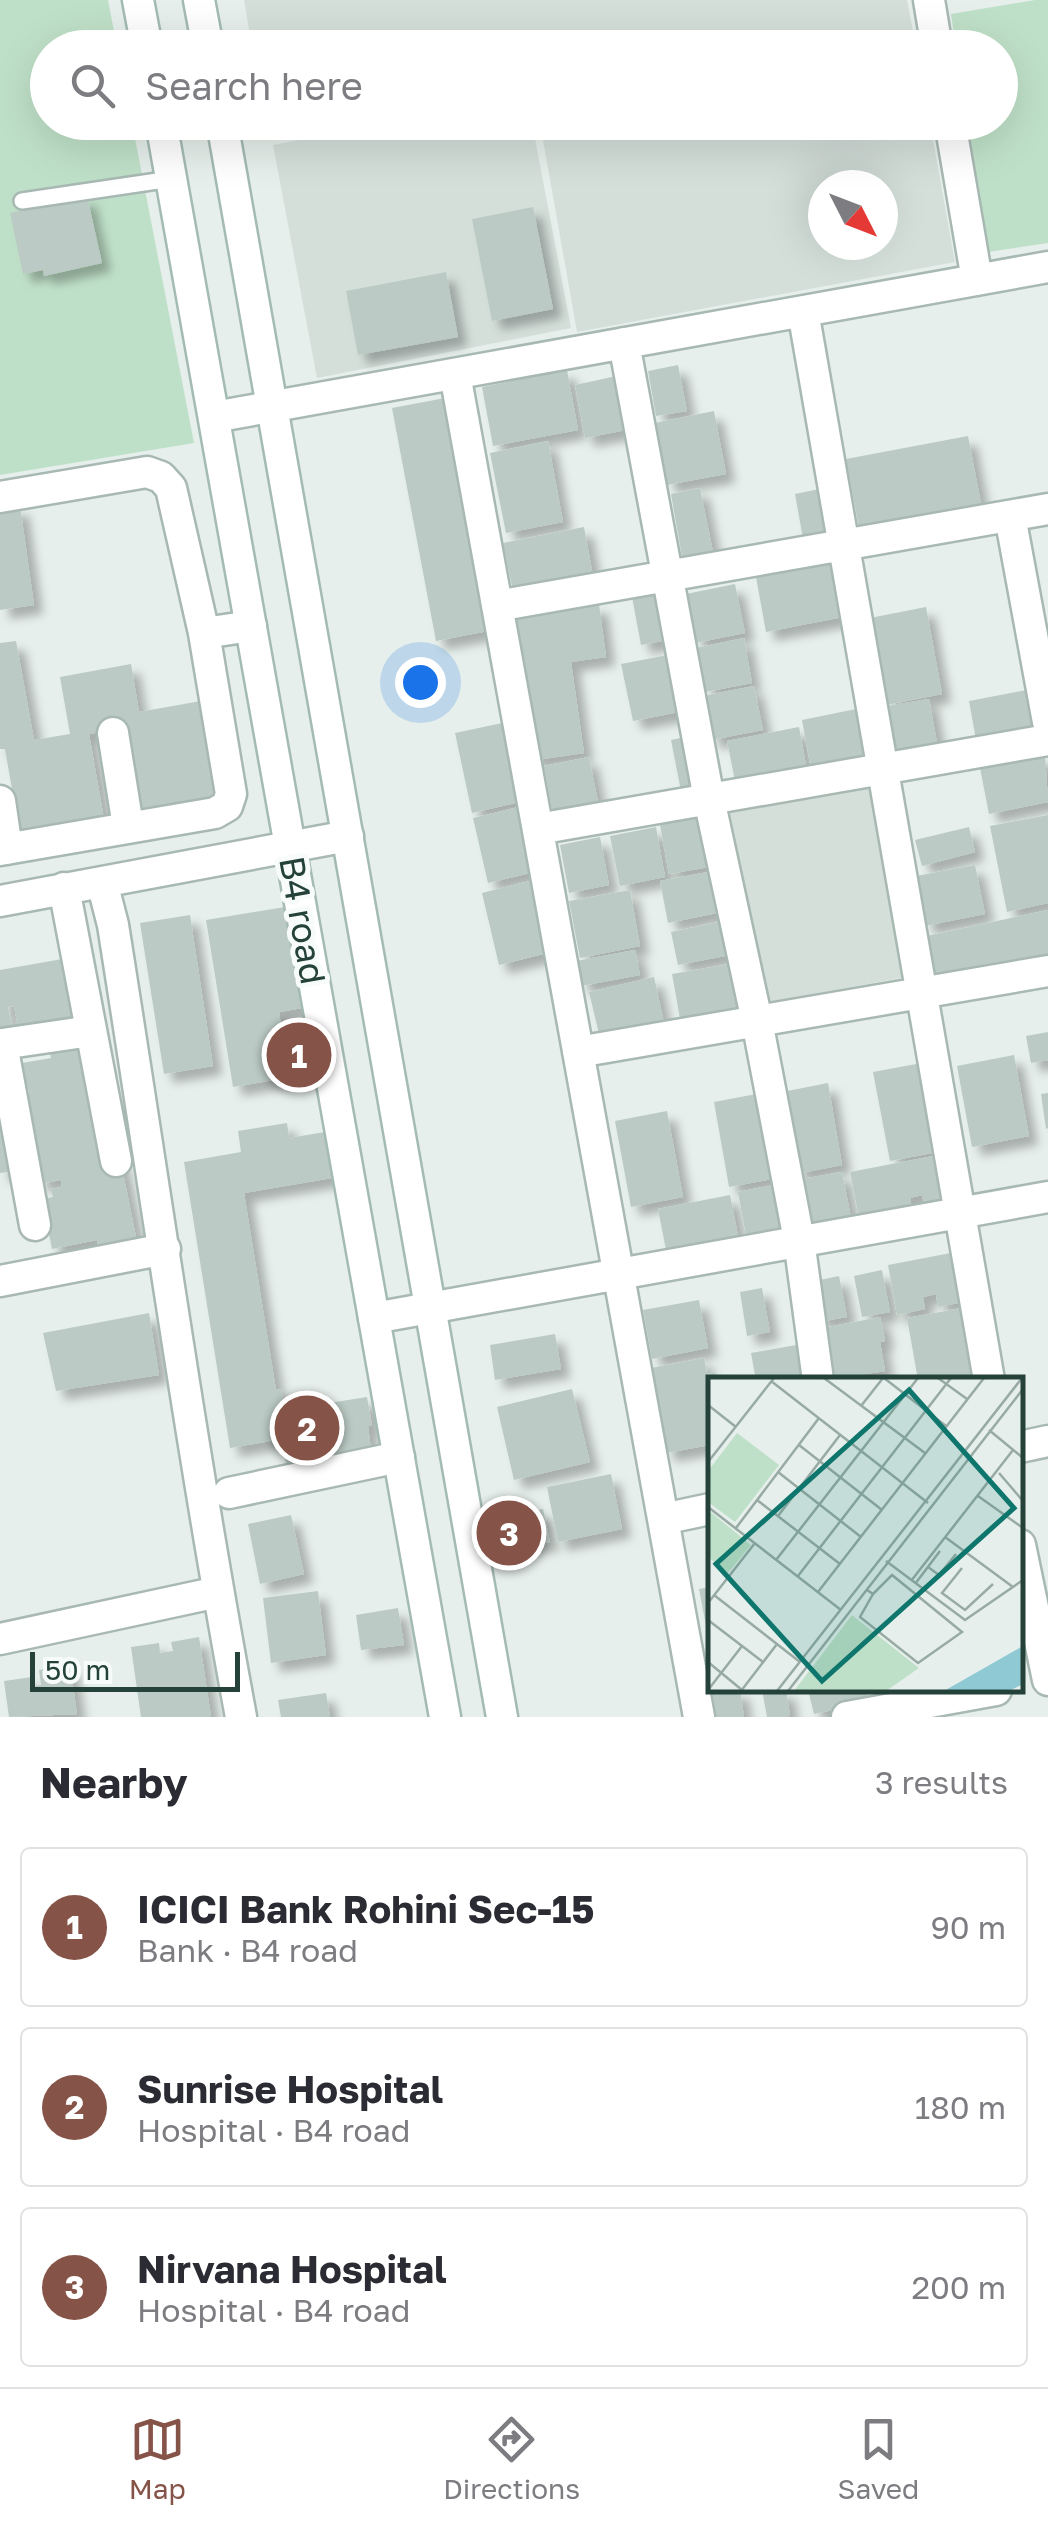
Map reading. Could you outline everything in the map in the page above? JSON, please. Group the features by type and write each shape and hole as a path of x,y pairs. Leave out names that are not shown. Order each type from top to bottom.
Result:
{"street":[{"path":"138,0 144,30"},
{"path":"199,0 205,30"},
{"path":"928,0 934,30"},
{"name":"B4 road","path":"164,140 445,1717"},
{"name":"B4 road","path":"225,140 502,1717"},
{"path":"953,140 977,280"},
{"path":"214,417 1048,267"},
{"path":"804,311 988,1377"},
{"path":"624,343 709,799 758,1021 799,1240 818,1377"},
{"path":"455,374 700,1717"},
{"path":"0,496 147,472 161,477 172,488 204,633 231,794 227,806 214,813 4,849 0,801"},
{"path":"497,606 1048,509"},
{"path":"1010,516 1048,722"},
{"path":"204,633 251,626"},
{"path":"113,732 128,826"},
{"path":"538,828 1048,740"},
{"path":"0,900 348,836"},
{"path":"102,882 164,1249 215,1496 210,1594 226,1717"},
{"path":"64,888 116,1161"},
{"path":"578,1052 1048,971"},
{"path":"35,1225 2,1044 92,1030"},
{"path":"374,1318 1048,1197"},
{"path":"0,1281 164,1249"},
{"path":"1023,1446 1048,1441"},
{"path":"215,1496 398,1457"},
{"path":"663,1519 708,1509"},
{"path":"1023,1559 1048,1680 1023,1684"},
{"path":"0,1639 210,1594"},
{"path":"210,1594 242,1717"},
{"path":"847,1717 880,1706 982,1692"}],"lane":[{"path":"22,202 171,180"}],"shaded area":[{"path":"244,0 907,0 913,30 249,30"},
{"path":"299,140 535,140 571,328 317,378 273,145"},
{"path":"543,140 933,140 955,262 577,332"},
{"path":"871,782 906,977 762,1003 727,809"}],"green space":[{"path":"0,0 108,0 114,30 30,30 30,140 135,140 194,443 0,475"},
{"path":"1048,0 1048,243 988,252 971,140 1018,140 1018,30 953,30 951,14"}],"building":[{"path":"87,196 102,263 44,276 43,270 23,274 10,213"},
{"path":"533,207 553,309 492,321 472,219"},
{"path":"446,272 458,337 358,355 346,291"},
{"path":"678,365 687,411 656,416 648,371"},
{"path":"567,370 578,430 493,446 482,387"},
{"path":"621,375 631,429 585,438 575,385"},
{"path":"445,398 488,631 436,641 392,408"},
{"path":"714,411 726,474 667,485 655,423"},
{"path":"968,436 982,509 860,533 846,459"},
{"path":"548,441 563,522 506,533 490,453"},
{"path":"700,488 714,557 683,563 671,494"},
{"path":"824,488 834,538 804,544 795,494"},
{"path":"20,506 34,605 0,610 0,509"},
{"path":"584,527 593,576 513,591 503,543"},
{"path":"837,561 848,616 766,632 756,577"},
{"path":"735,584 745,633 695,643 686,594"},
{"path":"659,592 668,640 641,645 632,597"},
{"path":"599,604 606,657 571,662 584,753 530,761 510,617"},
{"path":"926,607 942,694 886,705 870,618"},
{"path":"744,638 752,683 705,692 696,648"},
{"path":"16,641 34,740 70,734 60,677 131,664 139,712 201,701 219,804 142,818 126,727 89,734 105,825 21,841 5,749 0,749 0,643"},
{"path":"678,653 689,710 633,721 621,664"},
{"path":"754,686 763,730 711,740 703,696"},
{"path":"1032,689 1040,733 977,745 969,701"},
{"path":"929,699 937,743 895,751 887,706"},
{"path":"861,708 871,763 812,774 802,720"},
{"path":"507,722 524,801 472,813 455,733"},
{"path":"799,727 807,771 736,786 727,741"},
{"path":"694,735 703,787 681,791 671,740"},
{"path":"1045,755 1048,802 989,814 980,768"},
{"path":"589,757 599,807 553,816 544,766"},
{"path":"527,805 543,870 488,883 473,818"},
{"path":"1048,815 1048,903 1007,912 990,826"},
{"path":"700,817 709,867 669,874 660,825"},
{"path":"656,827 665,877 620,886 610,836"},
{"path":"969,827 975,852 922,866 915,840"},
{"path":"600,837 609,885 569,893 560,845"},
{"path":"975,865 985,914 925,926 916,876"},
{"path":"719,870 727,911 668,923 660,881"},
{"path":"538,879 555,951 499,965 482,893"},
{"path":"630,890 640,946 580,958 569,901"},
{"path":"291,906 308,1007 279,1012 282,1034 308,1030 315,1073 233,1087 206,920"},
{"path":"1048,910 1048,959 931,984 922,937"},
{"path":"190,915 213,1066 164,1074 140,923"},
{"path":"724,921 730,955 678,965 671,932"},
{"path":"635,950 640,975 581,986 576,961"},
{"path":"68,958 79,1019 19,1031 14,1006 8,1007 13,1032 0,1039 0,970"},
{"path":"730,964 737,1010 680,1019 672,974"},
{"path":"654,977 665,1027 601,1042 589,992"},
{"path":"1048,1032 1048,1060 1031,1063 1026,1036"},
{"path":"87,1041 122,1168 136,1237 52,1249 42,1199 53,1197 51,1189 62,1187 61,1180 39,1184 29,1131 34,1130 25,1094 29,1093 27,1083 20,1084 16,1064 51,1058 49,1048"},
{"path":"1014,1055 1029,1136 972,1147 957,1066"},
{"path":"927,1062 943,1151 890,1161 873,1072"},
{"path":"828,1083 842,1165 796,1174 782,1092"},
{"path":"767,1092 783,1177 729,1187 714,1102"},
{"path":"1048,1093 1048,1128 1046,1129 1041,1094"},
{"path":"667,1111 683,1197 631,1207 615,1121"},
{"path":"0,1122 6,1122 5,1148 10,1147 13,1166 0,1173"},
{"path":"287,1123 289,1138 325,1132 332,1178 244,1193 276,1390 281,1389 285,1410 367,1397 372,1426 368,1426 371,1450 286,1464 282,1439 230,1448 184,1162 241,1152 238,1131"},
{"path":"944,1154 953,1206 926,1211 922,1195 910,1198 913,1213 860,1223 850,1172"},
{"path":"842,1172 852,1223 806,1231 797,1180"},
{"path":"784,1183 793,1232 747,1241 738,1192"},
{"path":"730,1195 739,1241 667,1255 658,1209"},
{"path":"956,1252 961,1279 954,1280 958,1303 938,1307 936,1294 923,1297 925,1309 897,1315 888,1265"},
{"path":"882,1270 890,1312 862,1317 854,1276"},
{"path":"839,1276 847,1317 818,1322 810,1282"},
{"path":"762,1288 770,1332 747,1336 740,1292"},
{"path":"699,1300 708,1348 652,1359 643,1310"},
{"path":"962,1308 975,1377 917,1377 907,1318"},
{"path":"149,1313 159,1375 56,1391 43,1333"},
{"path":"880,1317 885,1371 827,1377 818,1329"},
{"path":"555,1334 561,1369 495,1380 490,1345"},
{"path":"802,1344 808,1377 755,1377 751,1353"},
{"path":"704,1358 707,1374 715,1372 716,1377 708,1377 708,1445 666,1453 651,1368"},
{"path":"572,1389 590,1462 514,1480 497,1407"},
{"path":"611,1474 622,1529 558,1542 547,1487"},
{"path":"543,1509 550,1542 482,1555 476,1522"},
{"path":"291,1515 304,1574 260,1584 248,1524"},
{"path":"708,1587 707,1631 699,1589"},
{"path":"318,1591 326,1655 271,1663 263,1598"},
{"path":"398,1608 404,1645 361,1650 356,1615"},
{"path":"199,1637 211,1717 141,1717 131,1647 159,1643 160,1653 173,1651 171,1642"},
{"path":"70,1665 77,1714 9,1717 4,1681 32,1677 34,1686 41,1685 39,1670"},
{"path":"712,1692 740,1692 744,1717 716,1717"},
{"path":"762,1692 786,1692 790,1716 767,1717"},
{"path":"808,1692 866,1692 869,1702 814,1714"},
{"path":"326,1693 330,1717 281,1717 278,1700"}],"place":[{"name":"ICICI Bank Rohini Sec-15","path":"299,1055"},
{"name":"Sunrise Hospital","path":"307,1428"},
{"name":"Nirvana Hospital","path":"509,1533"}]}
